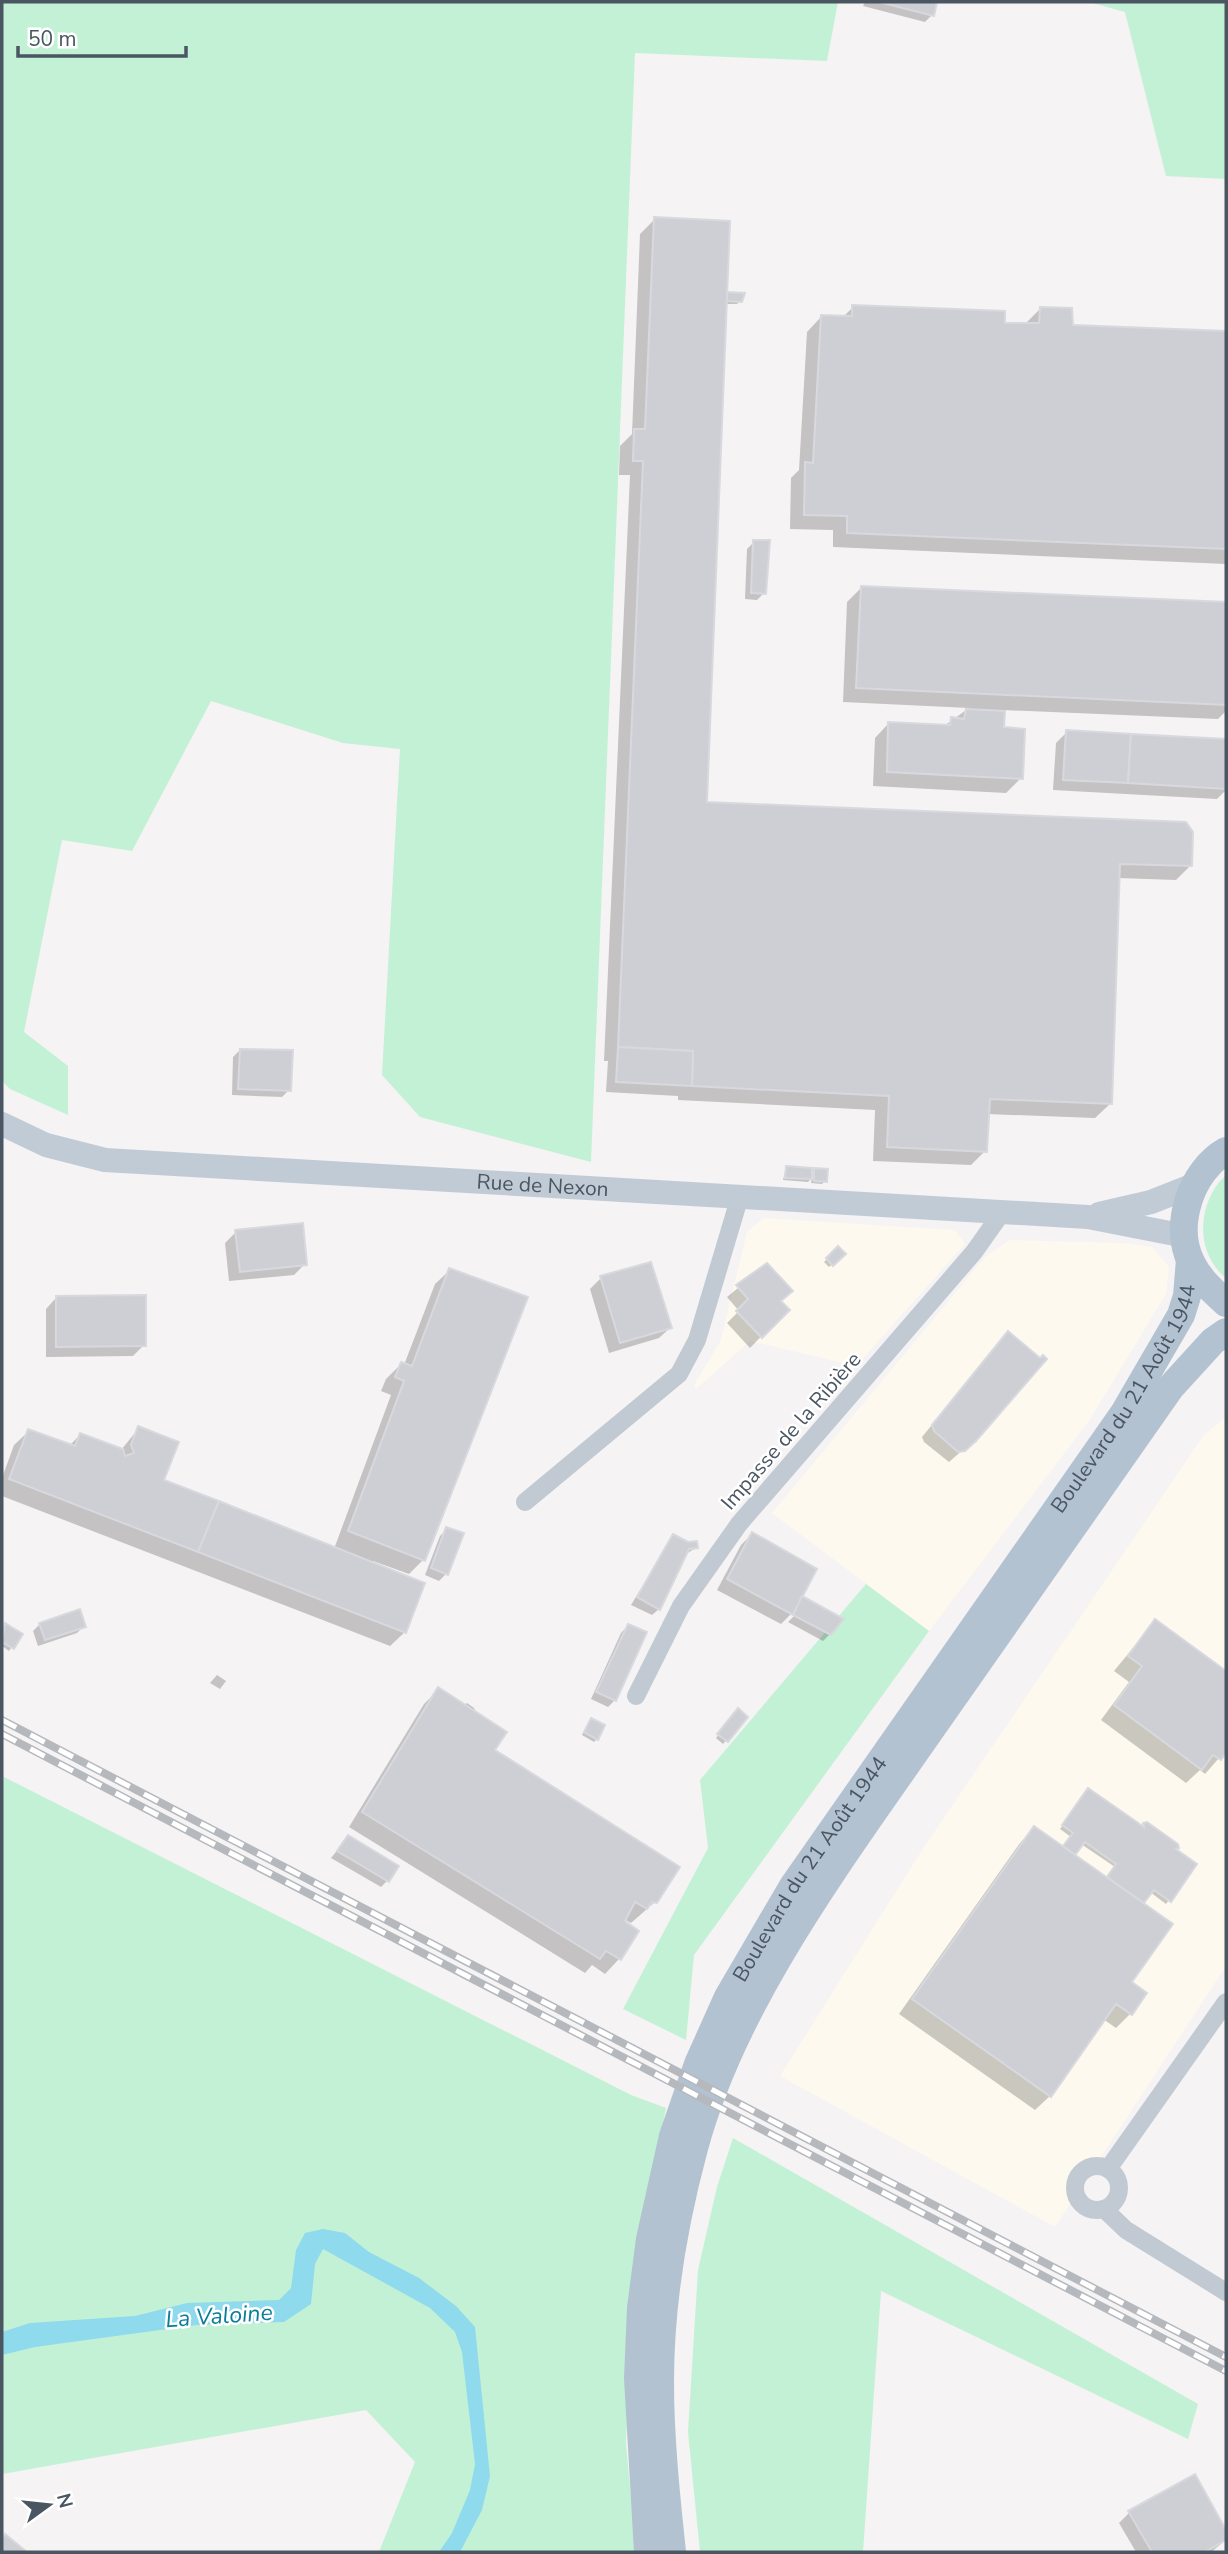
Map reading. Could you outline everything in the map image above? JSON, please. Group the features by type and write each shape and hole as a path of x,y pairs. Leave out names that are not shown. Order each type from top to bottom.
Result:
{"main road":[{"name":"Rue de Nexon","path":"2,1124 46,1145 105,1160 1088,1217 1187,1248"},
{"path":"1194,1185 1206,1168 1226,1151"},
{"name":"Rue de Nexon","path":"1088,1217 1151,1202 1194,1185"},
{"name":"Boulevard du 21 Août 1944","path":"648,2552 638,2378 641,2308 650,2239 673,2136 698,2064 739,1976 793,1886 1124,1413 1181,1315 1187,1296 1186,1208 1194,1185"},
{"path":"1187,1248 1204,1283 1226,1303"},
{"name":"Boulevard du 21 Août 1944","path":"672,2552 660,2381 664,2318 673,2241 694,2146 723,2066 785,1945 879,1804 1171,1387 1213,1341 1226,1332"}],"street":[{"path":"525,1502 679,1374 698,1340 740,1196"},
{"name":"Impasse de la Ribière","path":"636,1696 681,1606 739,1524 966,1261 1003,1211"},
{"path":"1108,2169 1226,2001"},
{"path":"1098,2165 1108,2169 1116,2177 1116,2199 1104,2209 1089,2209 1083,2205 1074,2187 1085,2169 1098,2165"},
{"path":"1104,2209 1126,2230 1226,2292"}],"shaded area":[{"path":"763,1218 955,1230 965,1244 856,1366 750,1341 696,1389 694,1385 721,1340 747,1232"},
{"path":"1010,1240 1126,1243 1152,1247 1169,1267 1166,1294 1089,1421 929,1631 772,1513 986,1256"},
{"path":"1226,1417 1226,1966 1055,2227 780,2076 922,1850 1204,1435"}],"green space":[{"path":"2,2 838,2 827,61 635,53 591,1162 420,1117 382,1075 400,749 343,743 211,701 132,851 62,840 24,1032 68,1066 68,1115 10,1089 2,1081"},
{"path":"1089,2 1226,2 1226,179 1166,176 1125,12"},
{"path":"1226,1175 1226,1278 1208,1255 1203,1227 1209,1199"},
{"path":"866,1584 929,1631 694,1955 686,2040 623,2009 708,1848 700,1780"},
{"path":"2,1776 631,2095 666,2108 631,2283 626,2444 636,2552 379,2552 415,2462 366,2410 2,2474"},
{"path":"733,2138 1198,2404 1188,2439 881,2291 863,2552 700,2552 688,2432 698,2270 717,2187"}],"water":[{"name":"La Valoine","path":"323,2229 345,2233 369,2252 419,2278 456,2306 475,2327 490,2476 482,2510 460,2552 439,2552 452,2533 470,2490 475,2464 462,2352 455,2332 430,2308 323,2249 315,2264 311,2304 284,2322 197,2325 35,2347 2,2355 2,2332 30,2323 135,2316 187,2303 279,2300 291,2288 296,2250 305,2233"}],"building":[{"path":"879,2 937,2 934,16"},
{"path":"654,217 730,221 707,802 1186,822 1193,832 1192,866 1120,864 1112,1104 990,1099 987,1152 887,1147 889,1096 692,1086 693,1051 618,1047 643,461 633,461 634,429 645,429"},
{"path":"727,292 745,293 742,302 727,301"},
{"path":"852,305 1005,311 1005,323 1039,323 1040,307 1072,308 1073,325 1226,331 1226,549 847,533 847,516 804,515 805,462 813,463 821,315 852,316"},
{"path":"753,540 770,540 766,594 751,593"},
{"path":"861,586 1226,602 1226,705 856,688"},
{"path":"966,709 1005,711 1004,727 1025,729 1023,779 887,772 888,722 950,725 951,717 964,719"},
{"path":"1066,730 1131,734 1128,783 1063,780"},
{"path":"1131,734 1226,739 1226,789 1128,783"},
{"path":"618,1047 693,1051 692,1086 616,1082"},
{"path":"240,1049 293,1050 291,1091 238,1089"},
{"path":"786,1166 812,1168 812,1179 785,1178"},
{"path":"814,1168 828,1169 827,1182 814,1181"},
{"path":"303,1223 307,1265 240,1272 235,1230"},
{"path":"838,1246 846,1254 833,1266 826,1258"},
{"path":"651,1262 672,1328 620,1343 600,1276"},
{"path":"767,1263 793,1291 781,1301 790,1310 762,1338 736,1311 748,1299 736,1285"},
{"path":"449,1268 528,1297 425,1561 348,1531 404,1381 395,1377 401,1362 412,1366"},
{"path":"146,1295 146,1346 56,1347 56,1296"},
{"path":"1008,1331 1040,1358 1043,1355 1047,1359 976,1441 965,1451 958,1452 934,1431 932,1425"},
{"path":"138,1426 179,1442 164,1480 219,1501 198,1552 9,1479 28,1429 75,1446 80,1433 123,1449 125,1456 134,1453 131,1445"},
{"path":"219,1501 425,1583 406,1633 198,1552"},
{"path":"446,1527 464,1533 448,1575 431,1568"},
{"path":"752,1532 817,1569 793,1615 727,1579"},
{"path":"673,1534 688,1542 697,1541 698,1548 689,1549 660,1610 637,1597"},
{"path":"802,1596 844,1619 831,1635 793,1615"},
{"path":"80,1609 86,1627 45,1640 39,1623"},
{"path":"1155,1619 1226,1671 1226,1753 1221,1760 1213,1755 1202,1770 1114,1705 1142,1666 1128,1656"},
{"path":"5,1623 23,1634 14,1649 2,1642"},
{"path":"628,1624 647,1632 616,1701 596,1692"},
{"path":"438,1687 507,1732 495,1750 680,1867 657,1903 652,1902 647,1909 635,1902 625,1921 639,1931 621,1960 606,1951 600,1959 362,1812"},
{"path":"738,1708 748,1717 728,1742 717,1734"},
{"path":"591,1718 605,1725 598,1740 584,1732"},
{"path":"1088,1788 1144,1827 1143,1823 1147,1822 1178,1844 1179,1848 1176,1849 1197,1864 1171,1902 1154,1890 1144,1903 1107,1877 1116,1864 1085,1842 1075,1855 1063,1846 1073,1833 1062,1825"},
{"path":"1034,1826 1173,1924 1132,1982 1147,1993 1132,2015 1116,2004 1051,2097 912,1999"},
{"path":"348,1835 399,1866 389,1882 337,1851"},
{"path":"1195,2474 1226,2530 1226,2540 1205,2552 1152,2552 1128,2511"},
{"path":"5,2534 27,2552 2,2552 2,2539"}],"railway":[{"path":"2,1720 1226,2357"},
{"path":"2,1734 1226,2371"}]}
